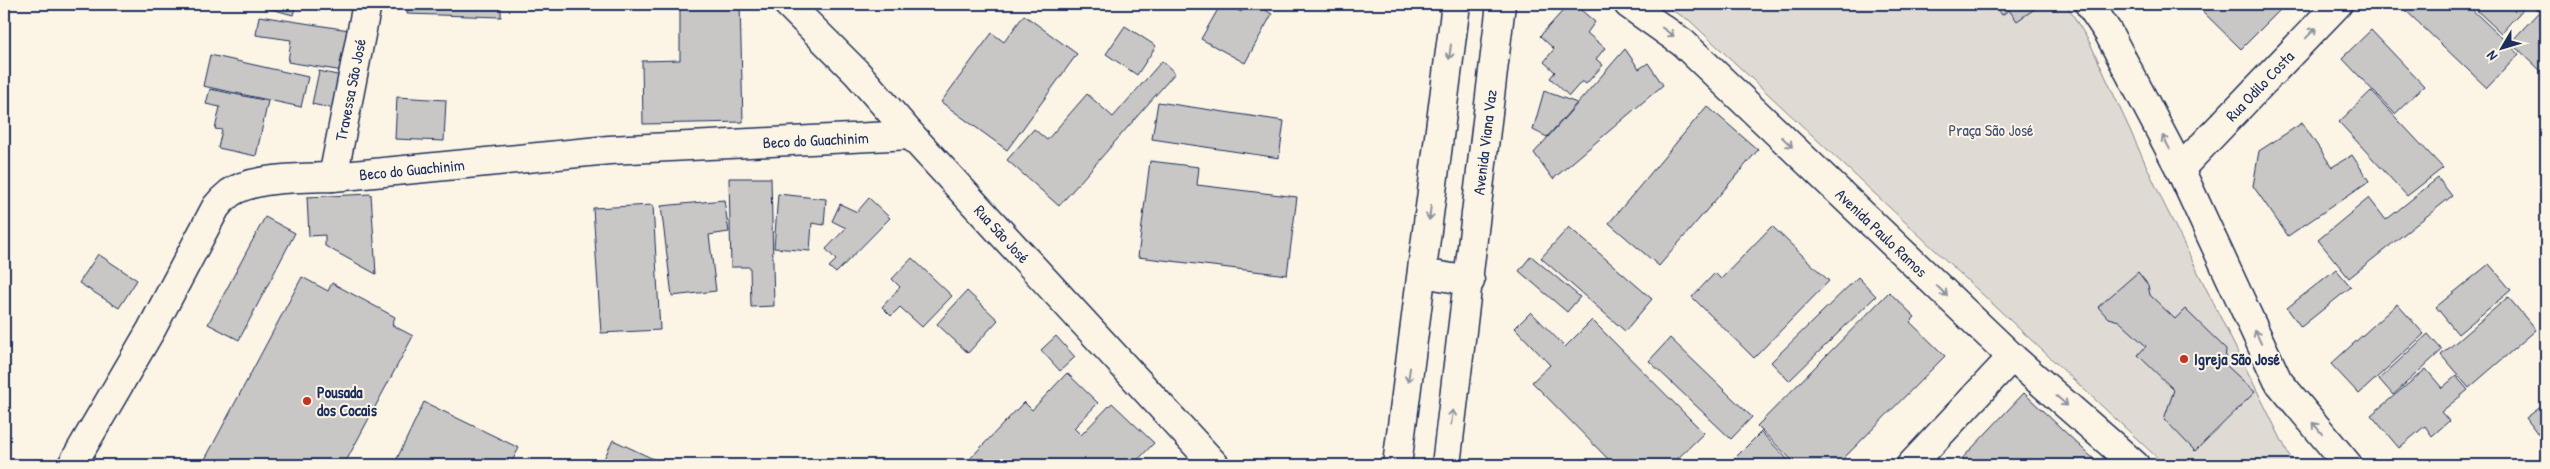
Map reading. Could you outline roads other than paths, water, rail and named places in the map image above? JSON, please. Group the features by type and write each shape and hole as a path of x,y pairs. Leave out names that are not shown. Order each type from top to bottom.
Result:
{"street":[{"name":"Travessa São José","path":"333,177 367,4"},
{"name":"Rua São José","path":"788,4 857,73 911,135 1215,465"},
{"path":"1397,465 1456,4"},
{"name":"Avenida Viana Vaz","path":"1446,465 1470,281 1501,4"},
{"name":"Avenida Paulo Ramos","path":"1628,4 1683,43 2012,357 2135,465"},
{"path":"2089,4 2108,32 2180,169 2278,381 2348,465"},
{"name":"Rua Odilo Costa","path":"2180,169 2338,4"},
{"name":"Beco do Guachinim","path":"72,465 151,330 216,207 230,193 259,183 294,178 333,177 609,150 911,135"},
{"path":"1422,273 1470,281"},
{"path":"1911,465 2012,357"}],"place":[{"name":"Igreja São José","path":"2184,359"},
{"name":"Pousada dos Cocais","path":"307,401"}],"park label":[{"name":"Praça São José","path":"1991,130"}]}
